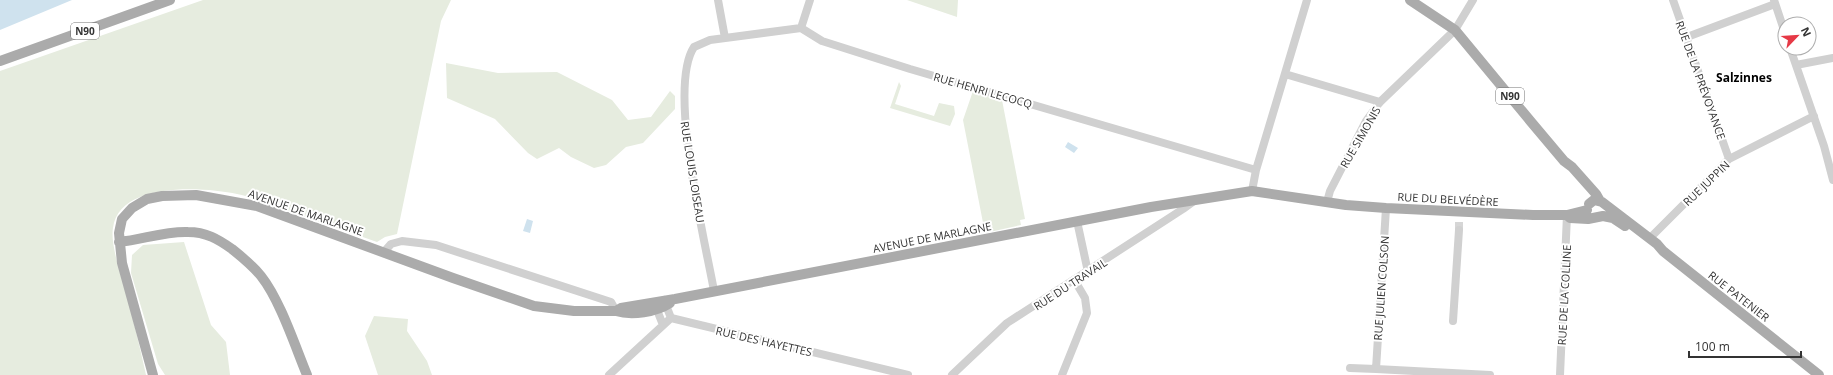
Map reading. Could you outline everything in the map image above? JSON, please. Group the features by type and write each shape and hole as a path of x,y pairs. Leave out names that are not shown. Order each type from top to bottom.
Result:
{"main road":[{"name":"N90","path":"0,61 170,0"},
{"name":"N90","path":"1410,0 1456,30 1564,161 1584,187 1600,213"},
{"path":"1564,161 1572,167 1602,203 1606,211 1600,213 1594,200 1602,203"},
{"name":"AVENUE DE MARLAGNE","path":"153,375 122,263 119,242 122,219 128,212 138,204 148,199 162,196 196,195 257,206 460,281 534,306 574,311 616,310 668,301 1077,221 1252,191"},
{"name":"RUE DU BELVÉDÈRE","path":"1252,191 1346,205 1459,215 1567,215 1570,218 1600,213"},
{"name":"RUE PATENIER","path":"1600,213 1650,238 1663,251 1819,375"},
{"name":"RUE PATENIER","path":"1600,213 1663,251"},
{"path":"119,242 162,233 202,233 216,238 244,259 262,276 278,306 307,375"},
{"name":"AVENUE DE MARLAGNE","path":"616,310 622,313 650,311 668,301"}],"street":[{"path":"718,0 725,38 801,28 810,0"},
{"path":"1252,191 1256,170 1307,0"},
{"name":"RUE SIMONIS","path":"1327,202 1330,191 1366,121 1380,102 1456,30 1473,0"},
{"name":"RUE DE LA PRÉVOYANCE","path":"1673,0 1729,159"},
{"path":"1687,37 1775,2 1780,16"},
{"name":"RUE HENRI LECOCQ","path":"801,28 822,41 1256,170"},
{"name":"RUE LOUIS LOISEAU","path":"714,291 688,151 684,115 687,63 694,47 710,40 725,38"},
{"path":"1793,56 1814,116 1832,175"},
{"path":"1796,65 1833,58"},
{"path":"1285,74 1380,102"},
{"name":"RUE JUPPIN","path":"1650,238 1729,159 1814,116"},
{"name":"RUE DU TRAVAIL","path":"952,375 1007,323 1075,281 1183,210 1194,201"},
{"name":"RUE JULIEN COLSON","path":"1376,369 1386,208"},
{"name":"RUE DE LA COLLINE","path":"1560,375 1567,215"},
{"path":"1077,221 1088,272"},
{"path":"1453,321 1459,230"},
{"path":"384,252 391,244 402,241 436,246 611,302 616,310"},
{"path":"1062,375 1087,313 1085,298 1075,281"},
{"path":"609,375 671,318 668,301"},
{"path":"656,309 663,325"},
{"name":"RUE DES HAYETTES","path":"671,318 908,375"},
{"path":"1350,368 1490,375"}],"shaded area":[{"path":"203,0 451,0 441,21 397,234 385,237 377,242 237,194 185,189 146,195 130,202 119,213 113,228 113,243 146,375 0,375 0,71"},
{"path":"907,0 958,0 957,17"},
{"path":"446,63 498,73 557,72 612,100 628,120 651,117 670,91 675,96 675,109 643,143 626,147 606,165 594,168 571,157 559,148 537,159 528,153 495,119 447,98"},
{"path":"899,82 901,86 895,104 934,116 939,103 954,106 955,114 950,126 890,108"},
{"path":"973,91 1002,100 1025,219 1020,220 1021,225 985,233 963,120"},
{"path":"184,242 211,325 226,342 230,375 165,375 158,364 131,273 132,255 143,245"},
{"path":"374,316 408,319 407,331 427,361 432,375 378,375 365,336"}],"water":[{"path":"0,0 72,0 0,30"},
{"path":"1068,142 1078,148 1074,153 1065,147"},
{"path":"527,219 533,221 530,233 523,231"}],"tunnel":[{"path":"1459,218 1459,230"}],"district":[{"name":"Salzinnes","path":"1744,77"}]}
